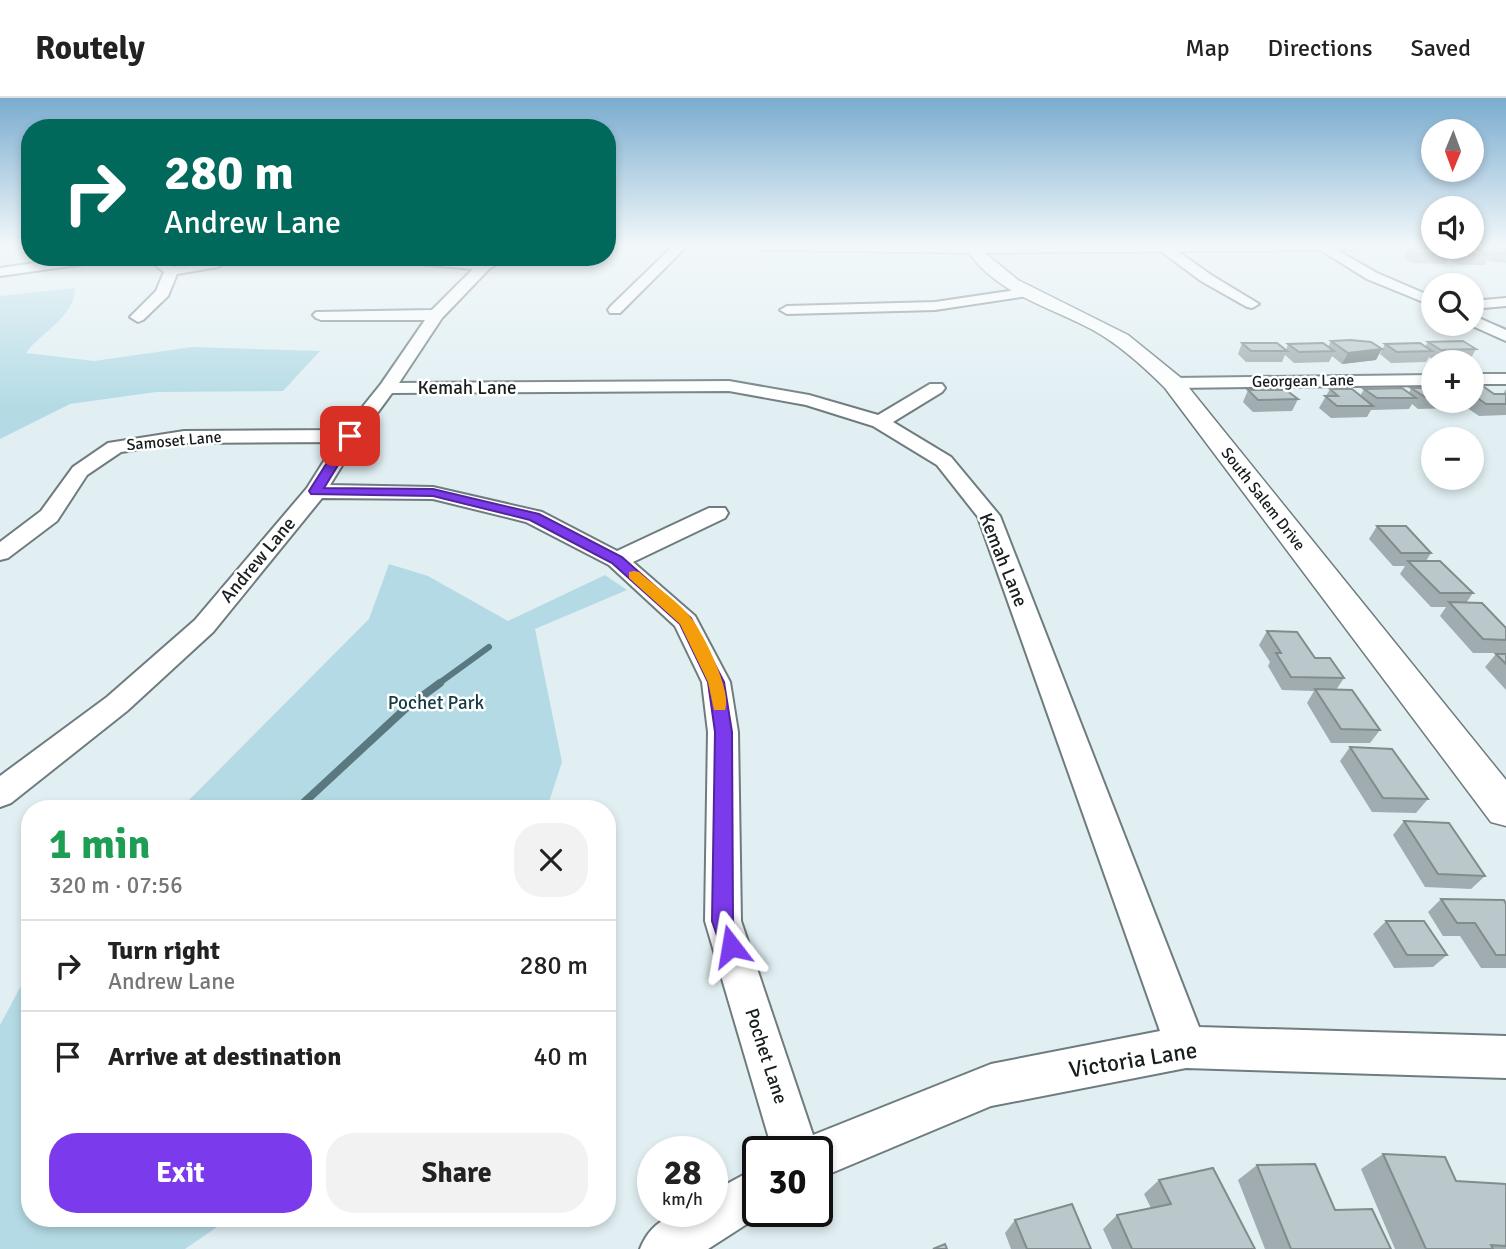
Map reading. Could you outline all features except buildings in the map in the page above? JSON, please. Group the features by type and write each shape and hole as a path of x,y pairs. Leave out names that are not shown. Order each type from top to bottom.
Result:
{"street":[{"path":"138,317 157,299"},
{"name":"Andrew Lane","path":"0,794 117,704 204,626 316,491 350,436 387,388 436,315 454,299"},
{"path":"615,310 627,299"},
{"path":"787,310 935,306 984,299"},
{"name":"South Salem Drive","path":"1043,299 1110,332 1145,356 1173,383 1506,810"},
{"path":"1243,299 1252,304"},
{"path":"1484,304 1506,302"},
{"path":"321,314 436,315"},
{"path":"1484,325 1506,335"},
{"path":"1484,379 1506,379"},
{"name":"Georgean Lane","path":"1173,383 1421,380"},
{"name":"Kemah Lane","path":"387,388 729,386 809,400 880,422 944,461 989,516 1186,1047"},
{"path":"880,422 936,388"},
{"name":"Samoset Lane","path":"0,553 49,516 80,471 115,447 184,437 350,436"},
{"name":"Pochet Lane","path":"316,491 433,493 534,517 617,560 686,622 716,682 723,732 723,921 791,1136"},
{"path":"617,560 717,513"},
{"name":"Victoria Lane","path":"833,1149 991,1085 1186,1047 1506,1057"},
{"path":"664,1249 742,1200"}],"green space":[{"path":"0,299 73,299 63,316 26,353 94,361 192,347 320,351 283,391 156,392 70,404 0,439"},
{"name":"Pochet Park","path":"389,564 428,576 508,621 605,575 627,590 535,629 562,762 550,800 189,800 369,619"},
{"path":"21,986 21,1227 217,1227 185,1249 0,1249 0,1025"}],"waterway":[{"path":"438,684 489,647"},
{"path":"307,800 406,708 440,683"}],"slow traffic":[{"path":"634,575 686,622 716,682 719,706"}],"route":[{"path":"350,436 316,491 433,493 534,517 617,560 686,622 716,682 723,732 723,921 731,946"}]}
